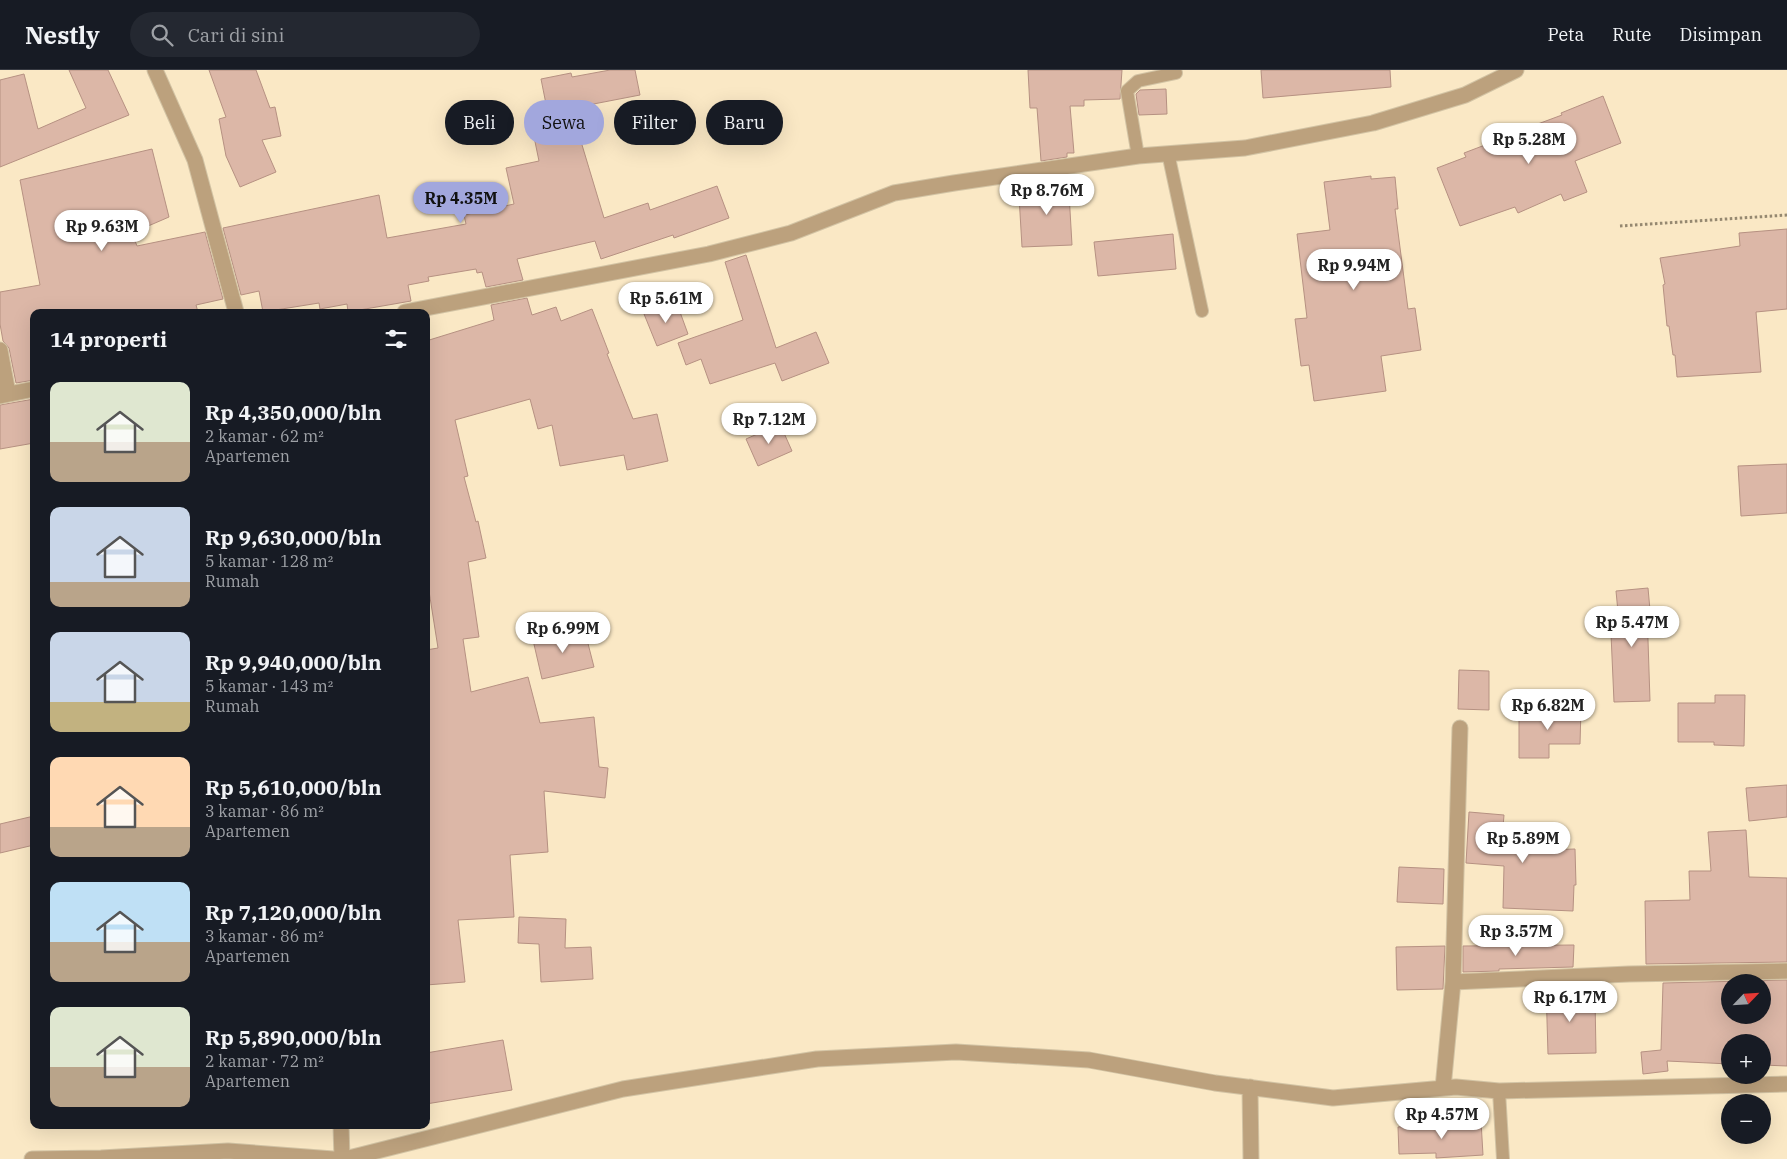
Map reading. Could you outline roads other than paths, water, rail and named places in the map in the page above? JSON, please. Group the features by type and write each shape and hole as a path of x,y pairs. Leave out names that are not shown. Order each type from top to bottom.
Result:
{"street":[{"path":"155,70 195,160 235,309"},
{"path":"421,309 709,254 791,233 894,193 1138,156 1245,148 1373,123 1465,95 1516,70"},
{"path":"0,350 4,394 30,390"},
{"path":"1443,1088 1453,982 1460,728"},
{"path":"1453,982 1629,974 1787,972"},
{"path":"341,1129 344,1159 622,1089 817,1059 956,1052 1080,1059 1250,1087 1333,1098 1456,1086 1499,1092 1787,1084"},
{"path":"1250,1087 1251,1159"},
{"path":"32,1159 101,1158 228,1151 333,1159"}],"lane":[{"path":"1138,156 1127,91 1138,81 1176,73"},
{"path":"1168,153 1202,311"},
{"path":"1499,1092 1503,1159"}]}
